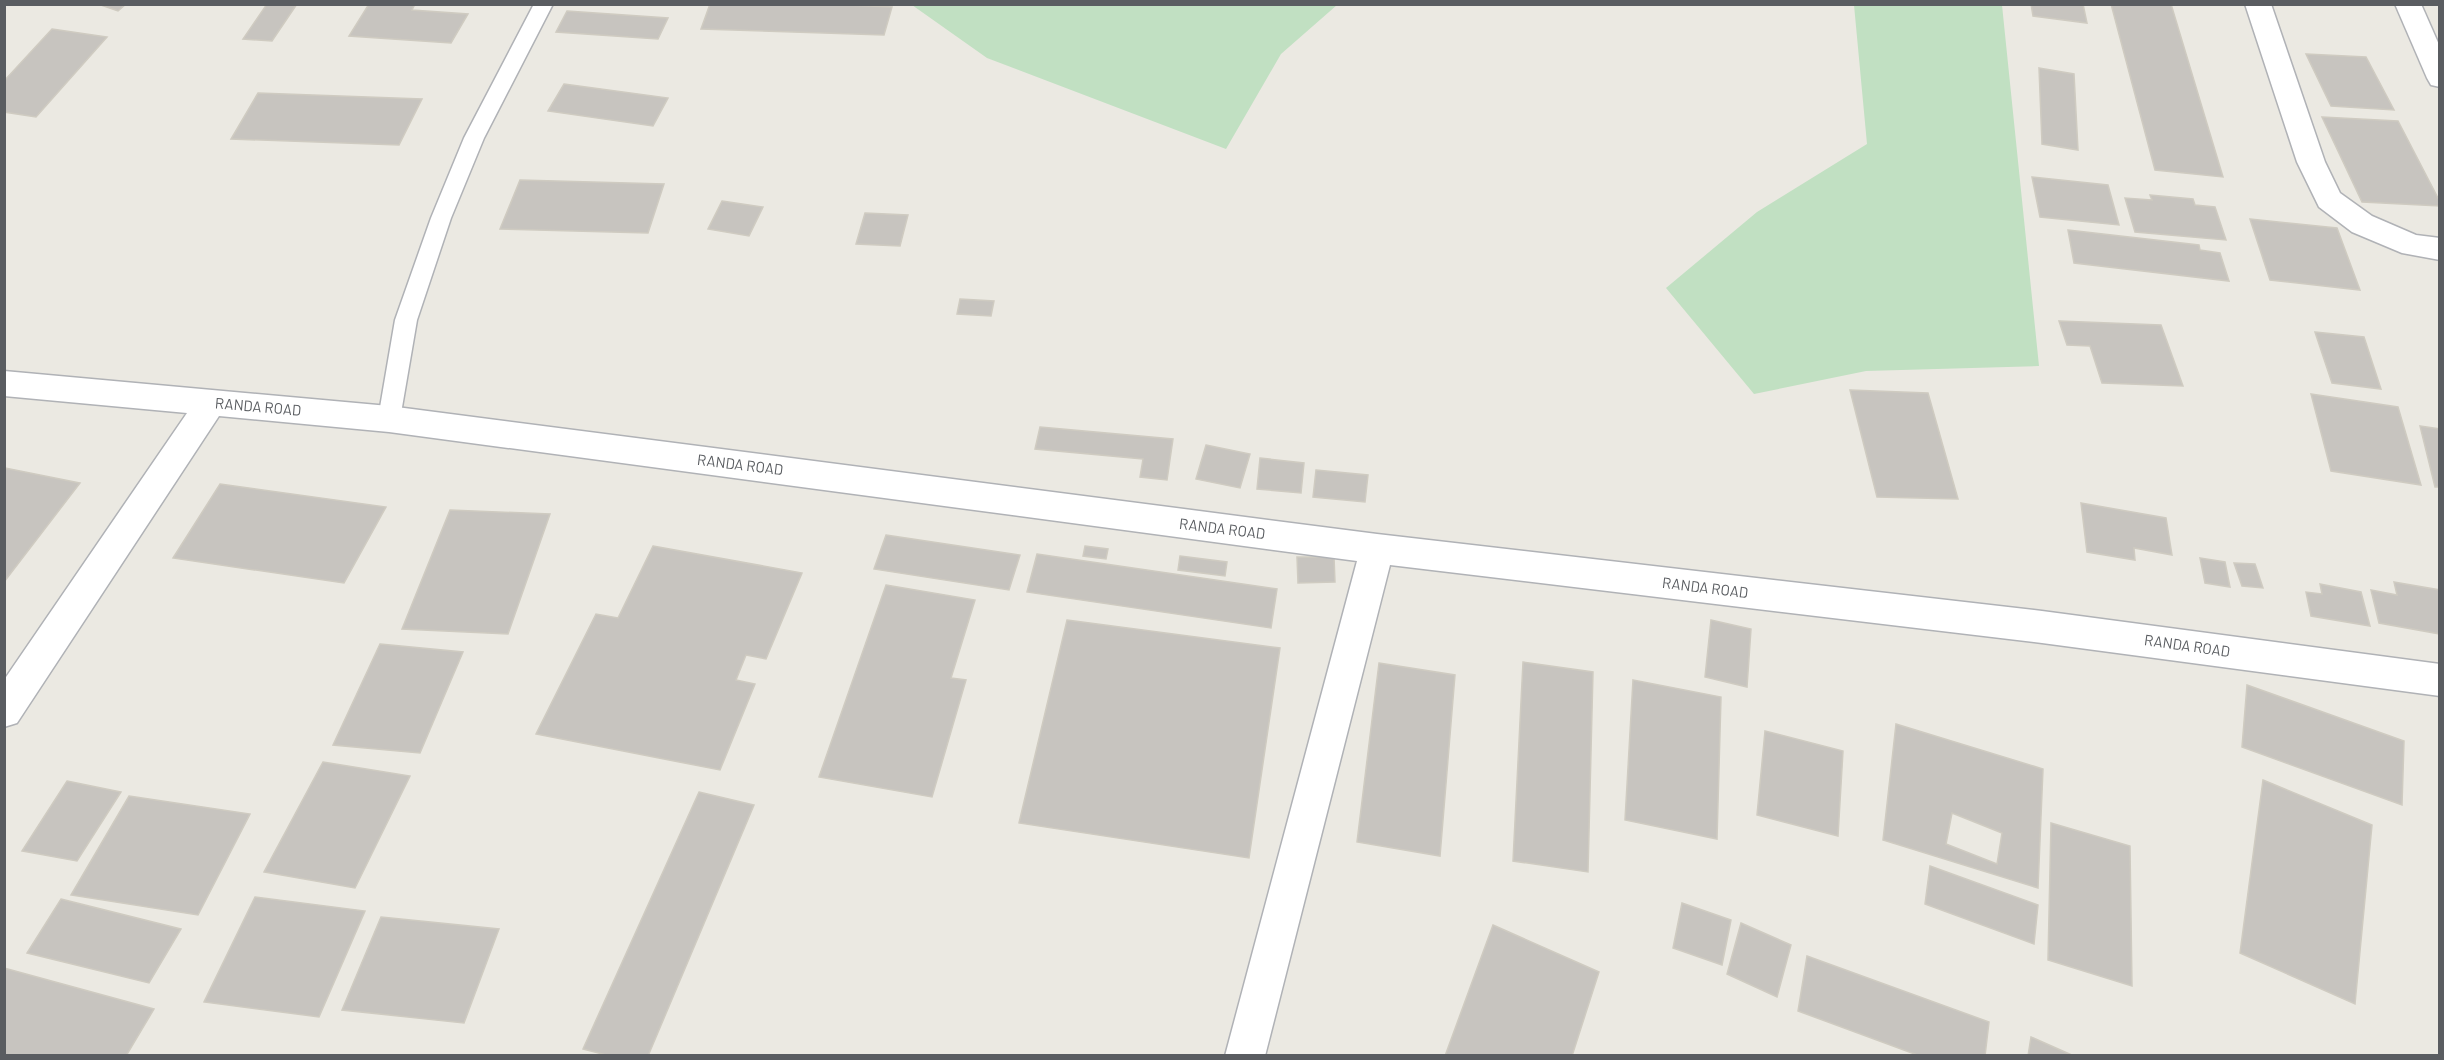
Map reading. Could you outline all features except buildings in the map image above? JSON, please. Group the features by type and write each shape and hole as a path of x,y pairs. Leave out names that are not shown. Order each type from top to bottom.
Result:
{"street":[{"path":"2258,4 2311,162 2330,200 2362,224 2412,245 2439,249"},
{"path":"2408,4 2439,78"},
{"name":"RANDA ROAD","path":"4,383 389,419 1377,549 2042,627 2439,680"},
{"path":"4,711 211,403"},
{"path":"1245,1056 1377,549"}],"lane":[{"path":"389,419 405,320 441,218 474,138 544,4"}],"green space":[{"path":"912,5 1337,5 1281,54 1226,149 987,58"},
{"path":"1854,5 2002,5 2039,366 1866,371 1754,394 1666,288 1757,212 1867,144"}]}
